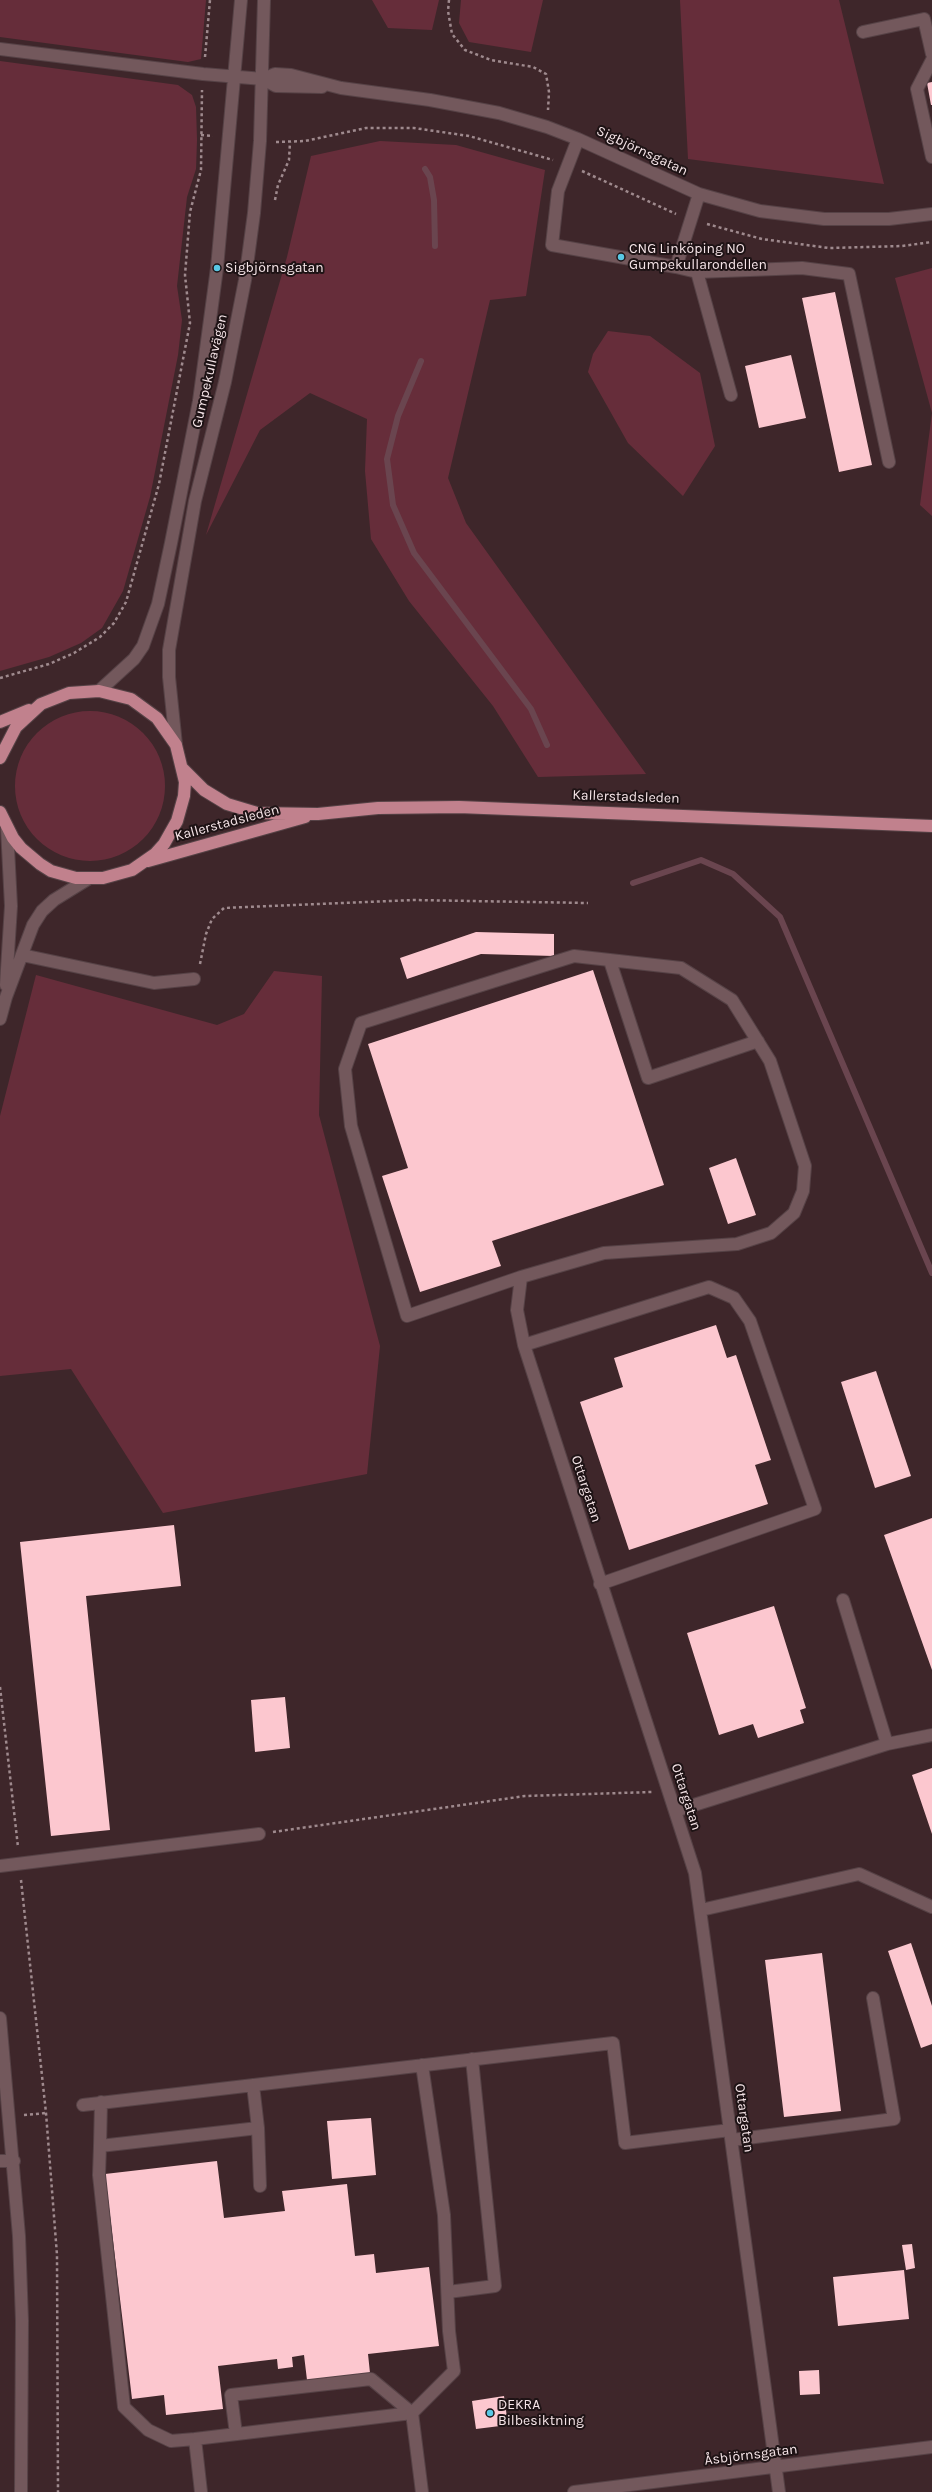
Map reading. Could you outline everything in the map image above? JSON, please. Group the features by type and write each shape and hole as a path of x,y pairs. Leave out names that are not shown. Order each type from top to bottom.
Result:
{"main road":[{"path":"0,722 69,693 99,691 115,694 145,708 161,723 176,745 183,769 184,796 177,821 164,844 144,862 118,875 88,879 63,875 40,864 21,848 6,828 0,812"},
{"path":"0,758 16,727 41,704"},
{"name":"Kallerstadsleden","path":"183,769 204,790 227,804 257,813 318,814 378,808 459,807 932,826"},
{"name":"Kallerstadsleden","path":"144,862 318,814"}],"street":[{"name":"Gumpekullavägen","path":"99,691 134,659 143,646 158,604 199,401 217,268 241,0"},
{"name":"Gumpekullavägen","path":"176,745 169,677 169,650 195,501 225,382 245,280 254,213 263,79 264,0"},
{"path":"863,32 928,18 932,54"},
{"name":"Sigbjörnsgatan","path":"0,49 204,74 263,79 275,74 291,75 341,88 438,101 499,113 547,127 578,139 699,194 760,211 824,219 889,219 932,214"},
{"path":"932,60 917,89 932,157"},
{"path":"578,139 558,191 552,245 697,272 802,268 849,274 889,462"},
{"path":"676,267 699,194"},
{"path":"697,272 731,395"},
{"path":"6,828 11,906 6,996"},
{"path":"0,1019 6,996 33,925 42,911 54,900 88,879"},
{"path":"22,955 154,983 194,979"},
{"path":"574,956 681,968 732,1000 758,1041 770,1061 805,1166 803,1192 794,1213 771,1233 737,1244 604,1253 521,1277 407,1316 351,1126 345,1069 361,1023 574,956"},
{"path":"610,961 648,1078 758,1041"},
{"name":"Ottargatan","path":"521,1277 517,1310 524,1345 600,1584 695,1873 779,2492"},
{"path":"524,1345 710,1287 734,1298 750,1321 815,1509 600,1584"},
{"path":"843,1600 886,1744"},
{"path":"675,1811 886,1744 932,1734"},
{"path":"0,1866 259,1834"},
{"path":"701,1910 859,1874 932,1907"},
{"path":"83,2104 613,2043 625,2143 731,2135 894,2119 873,1998"},
{"path":"0,2018 14,2161 22,2320 21,2492"},
{"path":"448,2292 495,2286 472,2059"},
{"path":"101,2102 99,2175 124,2407 148,2430 171,2441 195,2439 412,2413 454,2371 444,2215 422,2065"},
{"path":"253,2085 258,2128 260,2186"},
{"path":"100,2146 258,2128"},
{"path":"0,2161 14,2161"},
{"path":"236,2434 231,2395 371,2379 412,2413 422,2492"},
{"path":"195,2439 201,2492"},
{"name":"Åsbjörnsgatan","path":"574,2492 932,2447"}],"path":[{"path":"0,678 49,664 74,653 100,637 114,623 126,602 159,484 190,323 185,275 190,212 201,170 204,74 210,0"},
{"path":"449,0 448,11 452,34 464,50 491,60 533,67 546,74 549,92 547,127"},
{"path":"275,200 278,185 289,160 290,142"},
{"path":"194,979 203,957 206,934 212,919 224,908 413,900 588,903"},
{"path":"0,1687 46,2113 57,2255 58,2492"},
{"path":"259,1834 525,1796 669,1792"},
{"path":"10,2116 46,2113"}],"shaded area":[{"path":"0,0 206,0 201,59 188,62 0,37"},
{"path":"372,0 439,0 432,30 388,28"},
{"path":"461,0 543,0 531,52 469,42 459,23"},
{"path":"680,0 839,0 884,184 688,159"},
{"path":"0,61 178,85 192,95 196,107 197,140 196,169 187,197 177,286 182,320 178,355 150,497 123,591 102,628 81,643 49,657 0,671"},
{"path":"380,141 456,145 545,170 526,296 490,300 448,478 466,523 646,774 538,777 493,706 409,601 371,539 365,471 367,419 310,393 260,430 206,535 287,257 311,156"},
{"path":"932,268 932,413 895,278"},
{"path":"608,331 650,336 700,373 715,446 683,496 628,443 588,372 593,354"},
{"path":"932,413 932,516 920,505"},
{"path":"97,711 119,716 132,723 148,738 160,757 164,771 164,801 160,815 153,828 138,844 119,856 105,860 83,861 61,856 48,849 27,828 20,815 16,801 15,779 20,757 27,744 48,723 61,716 75,712"},
{"path":"274,971 322,976 319,1115 380,1346 367,1474 163,1513 71,1369 0,1376 0,1116 36,975 217,1025 244,1014"}],"building":[{"path":"932,82 932,105 931,105 927,83"},
{"path":"835,292 872,465 839,472 802,298"},
{"path":"791,355 806,418 759,428 745,366"},
{"path":"476,932 554,934 554,956 481,954 407,979 400,958"},
{"path":"593,970 664,1185 492,1241 501,1266 420,1292 382,1176 408,1168 368,1044"},
{"path":"736,1158 756,1215 728,1224 709,1168"},
{"path":"716,1325 727,1358 736,1355 771,1460 755,1465 768,1504 629,1550 580,1402 623,1387 614,1358"},
{"path":"876,1371 911,1476 875,1488 841,1382"},
{"path":"932,1518 932,1670 884,1535"},
{"path":"174,1525 181,1586 86,1596 110,1830 51,1836 20,1542"},
{"path":"774,1606 806,1708 800,1710 804,1723 758,1738 753,1724 719,1735 687,1633"},
{"path":"285,1697 290,1748 255,1752 251,1700"},
{"path":"932,1768 932,1834 912,1775"},
{"path":"911,1943 932,2006 932,2044 921,2048 888,1951"},
{"path":"822,1953 841,2111 784,2117 765,1960"},
{"path":"371,2118 376,2175 332,2179 327,2121"},
{"path":"217,2161 224,2218 285,2211 282,2191 347,2184 355,2256 374,2254 376,2273 429,2267 439,2346 368,2354 370,2373 307,2380 304,2355 292,2357 293,2367 278,2369 277,2359 218,2366 223,2409 166,2415 164,2395 132,2399 105,2174"},
{"path":"912,2244 915,2268 906,2270 902,2245"},
{"path":"904,2270 909,2319 838,2326 833,2277"},
{"path":"819,2370 820,2394 800,2395 799,2371"},
{"name":"DEKRA Bilbesiktning","path":"504,2396 508,2425 476,2429 472,2401"}],"waterway":[{"path":"425,169 430,177 434,200 435,246"},
{"path":"421,361 398,416 387,459 393,505 414,553 531,709 547,745"},
{"path":"633,883 701,860 733,874 780,917 932,1273"}],"place":[{"name":"CNG Linköping NO Gumpekullarondellen","path":"621,257"},
{"name":"Sigbjörnsgatan","path":"217,268"},
{"name":"DEKRA Bilbesiktning","path":"490,2413"}]}
